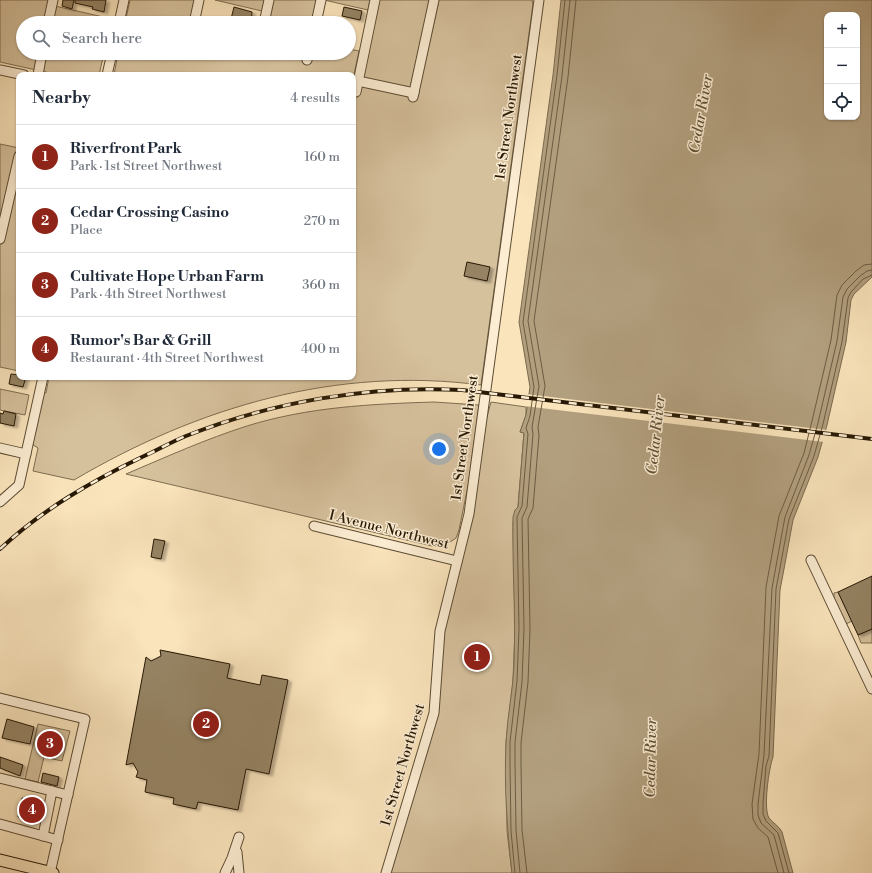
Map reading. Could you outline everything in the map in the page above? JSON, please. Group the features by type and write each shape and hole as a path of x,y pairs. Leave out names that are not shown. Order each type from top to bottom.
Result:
{"main road":[{"path":"0,860 51,873"}],"street":[{"path":"50,16 53,0"},
{"path":"121,16 124,0"},
{"path":"196,16 199,0"},
{"path":"266,16 269,0"},
{"path":"318,16 321,0"},
{"path":"356,92 375,0"},
{"path":"358,81 413,95 434,0"},
{"name":"1st Street Northwest","path":"386,873 434,713 440,631 471,500 539,0"},
{"path":"39,72 41,60"},
{"path":"108,72 110,60"},
{"path":"0,70 16,73"},
{"path":"0,239 16,169"},
{"path":"0,502 19,485 42,380"},
{"path":"0,448 26,454"},
{"name":"I Avenue Northwest","path":"314,526 457,561"},
{"path":"811,560 872,689"},
{"path":"0,698 85,719 51,873"},
{"path":"0,778 68,795"},
{"path":"43,836 52,791"},
{"path":"0,824 58,840"},
{"path":"225,873 238,842 239,873"}],"shaded area":[{"path":"0,0 56,0 55,6 99,16 16,16 16,60 102,60 100,72 45,72 0,62"},
{"path":"130,0 201,0 197,16 127,16"},
{"path":"215,0 265,0 262,11"},
{"path":"273,0 324,0 320,16 270,16"},
{"path":"324,0 370,0 368,10"},
{"path":"379,0 430,0 408,97 417,99 439,0 532,0 533,4 481,385 427,381 374,382 321,387 270,398 219,413 170,432 121,454 74,480 33,471 38,448 33,445 32,441 43,392 46,393 48,380 356,380 356,97 358,97"},
{"path":"356,50 359,51 354,72 115,72 117,60 356,60"},
{"path":"0,144 16,147 16,370 0,367"},
{"path":"0,389 29,395 25,415 0,410"},
{"path":"434,402 479,405 469,481 459,530 456,538 443,547 432,546 126,474 186,448 247,426 270,420 316,411 363,405"},
{"path":"491,402 526,407 526,415 520,432 524,432 518,507 513,522 515,628 513,681 506,742 507,831 512,873 386,873 428,736 440,632 478,450"},
{"path":"838,592 852,621 846,624 834,599 834,593"},
{"path":"872,629 872,643 861,643 858,635"},
{"path":"38,724 70,731 62,761 44,757 38,782 25,779"}],"water":[{"name":"Cedar River","path":"561,0 872,0 872,277 854,294 851,300 846,342 827,425 818,457 793,520 780,590 773,757 768,778 767,813 769,818 782,832 793,873 512,873 507,824 505,759 514,665 515,628 513,517 515,510 518,507 524,433 520,432 526,415 530,387 519,322 553,75"}],"pier":[{"path":"526,394 827,430 827,432 824,442 524,406"}],"building":[{"path":"63,0 74,0 72,9 62,6"},
{"path":"75,0 106,0 104,12 92,9 93,7 75,3"},
{"path":"234,7 252,12 252,16 232,16"},
{"path":"344,7 362,11 360,20 356,19 356,16 342,16"},
{"path":"467,262 490,267 487,281 464,276"},
{"path":"11,374 16,375 16,380 25,380 23,387 9,384"},
{"path":"4,411 16,414 14,426 0,423 0,413 3,414"},
{"path":"154,539 165,541 161,559 151,557"},
{"path":"872,576 872,629 858,635 838,592"},
{"path":"160,650 230,664 227,678 260,685 262,675 288,680 269,774 246,769 238,810 198,802 196,809 173,804 174,798 145,792 147,780 136,777 138,772 133,763 126,765 146,657 151,661 161,656"},
{"path":"7,719 34,727 30,744 2,738"},
{"path":"0,757 23,765 20,776 0,768"},
{"path":"43,773 59,777 57,786 41,782"},
{"path":"22,798 44,803 40,821 18,817"}],"railway":[{"path":"0,549 50,509 67,498 104,476 180,438 219,424 287,405 356,393 427,389 462,390 872,439"}],"place":[{"name":"Riverfront Park","path":"477,657"},
{"name":"Cedar Crossing Casino","path":"206,724"},
{"name":"Cultivate Hope Urban Farm","path":"50,744"},
{"name":"Rumor's Bar & Grill","path":"32,810"}]}
